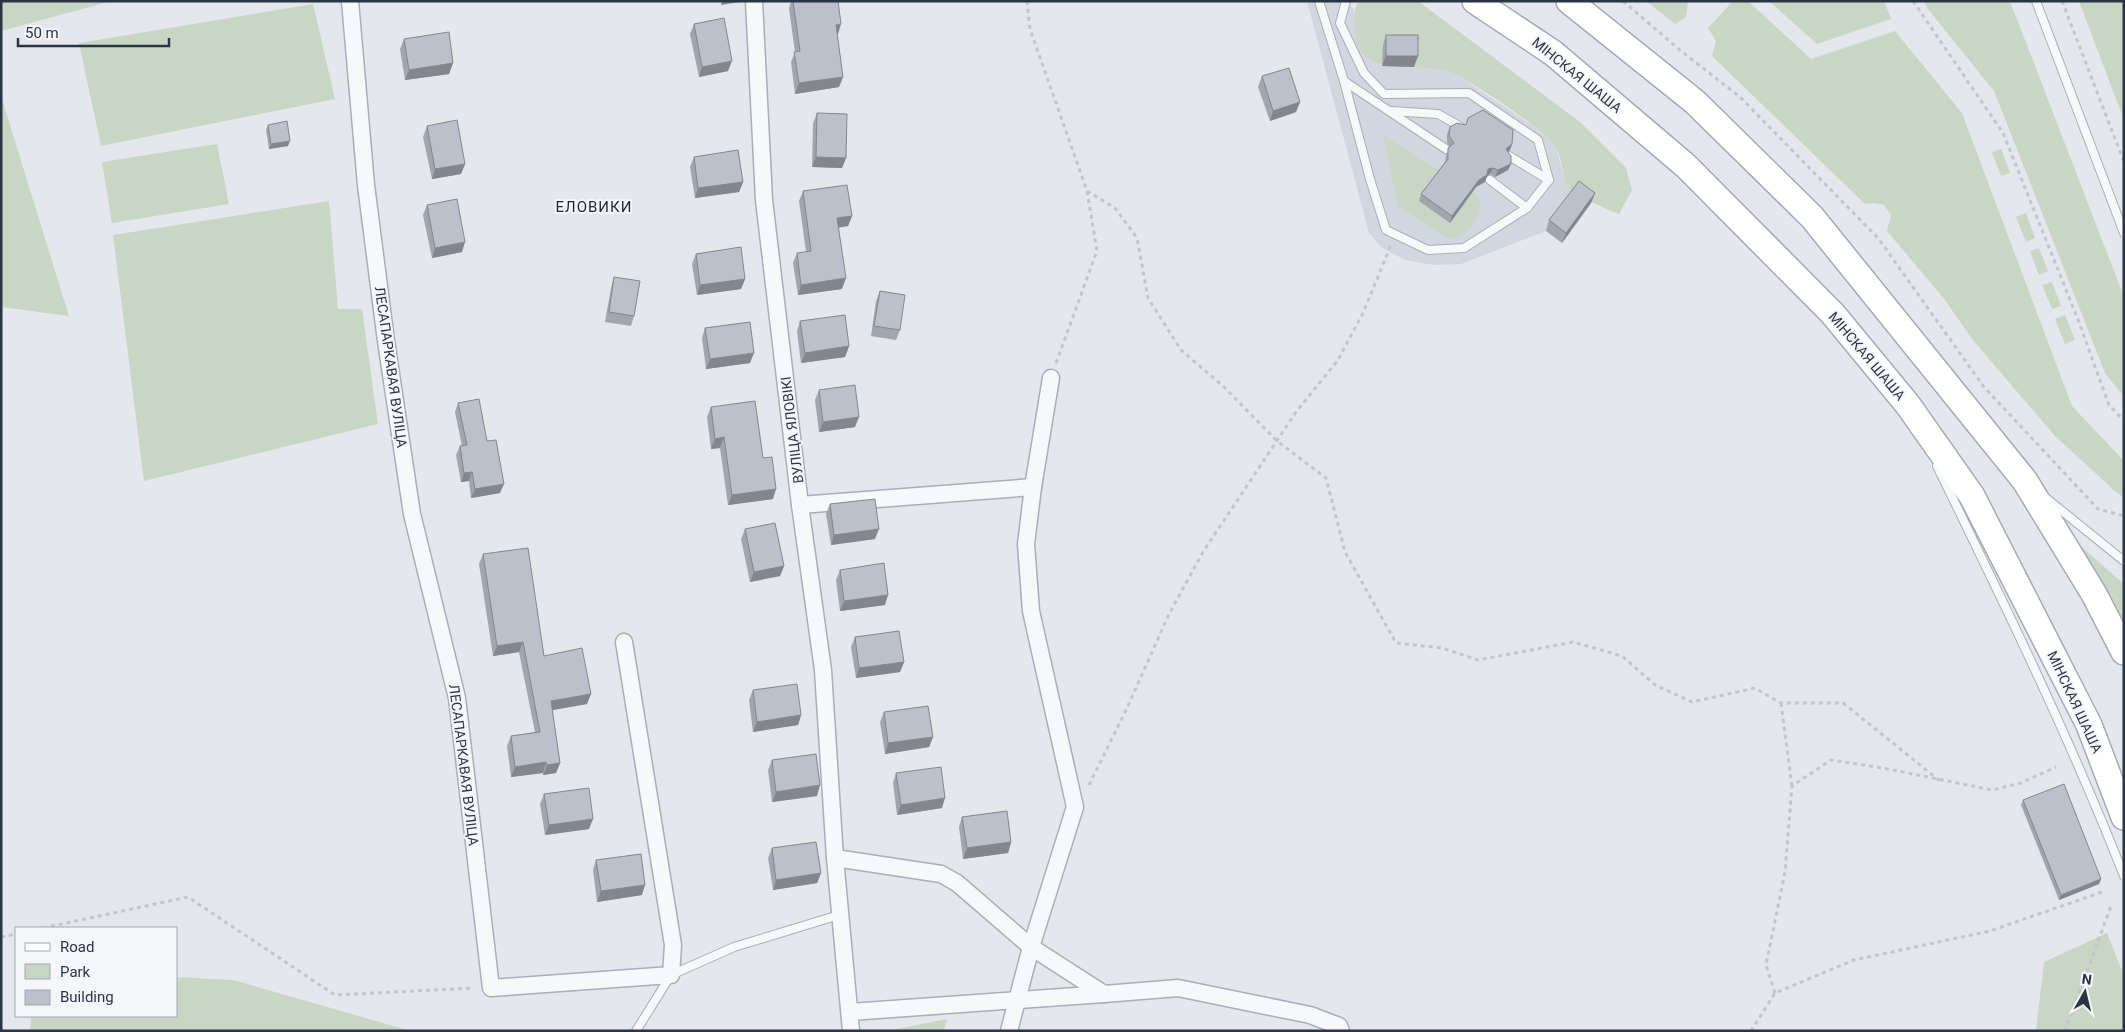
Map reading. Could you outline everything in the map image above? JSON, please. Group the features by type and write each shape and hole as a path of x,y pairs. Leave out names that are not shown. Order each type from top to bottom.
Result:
{"main road":[{"name":"МІНСКАЯ ШАША","path":"1475,1 1553,53 1686,166 1833,314 1908,405 1972,496 2089,725 2124,818"},
{"path":"1569,1 1695,102 1812,217 2025,481 2094,594 2124,652"}],"street":[{"name":"ЛЕСАПАРКАВАЯ ВУЛІЦА","path":"350,1 366,185 386,342 412,514 457,698 491,988"},
{"name":"ВУЛІЦА ЯЛОВІКІ","path":"754,1 764,200 800,505 823,670 839,915 852,1031"},
{"path":"1009,1031 1032,947 1075,807 1031,611 1026,544 1050,378"},
{"path":"800,505 1033,487"},
{"path":"491,988 672,975 673,946 624,642"},
{"path":"835,858 941,874 957,883 1032,947 1104,994"},
{"path":"850,1012 1178,988 1310,1015 1339,1026 1341,1031"}],"lane":[{"path":"1318,1 1344,81 1370,179 1386,230 1428,250 1464,248 1527,208 1549,180"},
{"path":"1346,1 1340,23 1364,73 1384,94 1469,93 1538,140 1549,180"},
{"path":"2036,1 2124,232"},
{"path":"1344,81 1446,149"},
{"path":"1389,111 1438,114 1461,127"},
{"path":"1509,156 1549,180"},
{"path":"1490,180 1527,208"},
{"path":"1908,405 2032,661 2099,812 2124,876"},
{"path":"2025,481 2122,556"},
{"path":"636,1031 672,975 734,947 839,915"}],"path":[{"path":"1027,1 1030,29 1086,190 1097,250 1050,378"},
{"path":"1623,1 1681,51 1740,97 1878,238 1984,388 2098,510 2124,516"},
{"path":"1913,1 2004,133 2109,405 2124,421"},
{"path":"2062,1 2124,162"},
{"path":"1086,190 1115,208 1137,238 1148,298 1181,350 1224,387 1277,441 1326,478 1345,552 1396,642 1442,648 1478,660 1573,642 1622,656 1655,685 1692,702 1755,688 1781,703 1843,703 1940,781"},
{"path":"1075,807 1095,776 1170,614 1202,552 1296,412 1338,360 1363,313 1388,250 1397,236"},
{"path":"1775,993 1766,965 1785,872 1792,786 1781,703"},
{"path":"1792,786 1831,760 1884,768 1940,781 1992,790 2021,783 2056,768"},
{"path":"2074,891 2078,900"},
{"path":"1751,1031 1775,993 1854,960 1990,931 2105,891"},
{"path":"48,927 188,897 335,994 491,988"},
{"path":"2064,1031 2111,906"},
{"path":"1,937 15,934"}],"shaded area":[{"path":"1307,1 1342,1 1354,9 1355,36 1382,66 1435,67 1454,73 1532,125 1555,145 1566,184 1575,191 1546,231 1461,264 1434,265 1405,260 1381,247 1369,233","holes":["1480,117 1511,137 1508,170 1476,187 1473,191 1477,195 1445,237 1384,135 1441,172 1445,166 1448,133"]}],"green space":[{"path":"1,1 112,1 1,31"},
{"path":"1358,1 1418,1 1580,122 1626,168 1632,190 1619,214 1573,191 1565,181 1560,157 1554,145 1547,137 1478,87 1455,74 1442,70 1394,66 1379,63 1367,57 1358,47 1355,31 1354,19"},
{"path":"1646,1 1688,1 1686,17 1675,24"},
{"path":"1733,1 1748,1 1811,59 1895,31 1962,113 2072,406 2124,461 2124,497 2117,493 2055,436 1972,339 1945,300 1887,231 1891,215 1884,205 1875,203 1865,204 1712,56 1716,41 1708,28"},
{"path":"1769,1 1884,1 1891,19 1817,44"},
{"path":"1924,1 2010,1 2124,297 2124,397 2105,373 1994,91 1927,8"},
{"path":"2079,1 2124,1 2124,120"},
{"path":"313,4 335,99 101,146 79,43"},
{"path":"1,96 69,316 1,307"},
{"path":"1383,134 1441,172 1450,223 1473,191 1478,197 1480,204 1476,218 1467,231 1456,240 1445,237 1398,206"},
{"path":"217,144 229,204 112,223 102,162"},
{"path":"2001,149 2010,173 2001,176 1992,152"},
{"path":"329,201 338,309 362,309 378,424 144,481 113,235"},
{"path":"2026,213 2035,238 2026,242 2016,217"},
{"path":"2039,248 2048,271 2039,275 2030,251"},
{"path":"2052,282 2061,306 2052,309 2042,285"},
{"path":"2065,315 2075,340 2065,344 2055,319"},
{"path":"2078,544 2124,584 2124,622"},
{"path":"2107,933 2124,976 2124,1031 2036,1031 2044,962"},
{"path":"178,977 233,980 411,1031 30,1031 31,1017 178,1017"},
{"path":"947,1019 944,1031 887,1031"}],"building":[{"path":"793,1 838,1 841,24 836,25 843,77 799,83 794,52 800,51"},
{"path":"724,18 732,61 702,67 694,24"},
{"path":"449,32 453,63 409,70 404,39"},
{"path":"1386,35 1418,35 1418,56 1386,56"},
{"path":"1289,68 1300,102 1273,111 1262,76"},
{"path":"1483,110 1513,130 1512,144 1506,149 1511,156 1511,164 1498,170 1488,169 1487,175 1479,180 1452,216 1421,194 1448,159 1448,148 1454,143 1449,136 1450,127 1457,123 1466,125 1468,118"},
{"path":"817,113 847,114 846,158 816,157"},
{"path":"457,120 465,164 435,169 427,126"},
{"path":"287,121 290,141 271,144 268,125"},
{"path":"738,150 743,182 698,188 694,157"},
{"path":"1579,181 1595,193 1566,233 1549,220"},
{"path":"847,185 852,216 837,218 846,278 801,285 797,253 811,251 803,191"},
{"path":"457,199 465,242 435,248 427,205"},
{"path":"741,247 745,279 700,285 696,254"},
{"path":"614,277 640,281 634,316 609,312"},
{"path":"880,291 905,295 900,330 874,326"},
{"path":"845,315 849,346 805,353 800,321"},
{"path":"750,322 754,353 710,359 705,328"},
{"path":"855,385 859,417 823,422 819,390"},
{"path":"479,399 487,441 496,440 504,484 475,489 472,472 464,473 460,446 467,445 458,403"},
{"path":"755,401 763,458 772,457 776,489 732,495 724,437 715,439 711,407"},
{"path":"875,499 879,529 834,535 830,504"},
{"path":"775,523 784,566 754,572 745,529"},
{"path":"528,548 544,656 582,648 591,694 551,701 560,763 547,765 546,762 515,767 511,736 540,732 523,642 497,646 483,554"},
{"path":"884,563 888,595 844,601 840,570"},
{"path":"899,631 904,662 859,668 855,637"},
{"path":"797,684 801,715 757,722 753,690"},
{"path":"928,706 933,737 888,743 884,712"},
{"path":"816,754 820,785 776,792 772,760"},
{"path":"941,767 945,798 901,805 896,773"},
{"path":"2064,784 2101,879 2061,895 2023,800"},
{"path":"589,788 593,819 549,825 544,794"},
{"path":"1007,811 1011,842 967,848 962,817"},
{"path":"816,842 821,873 776,880 772,848"},
{"path":"641,854 645,885 601,891 596,860"}],"district":[{"name":"ЕЛОВИКИ","path":"594,207"}]}
